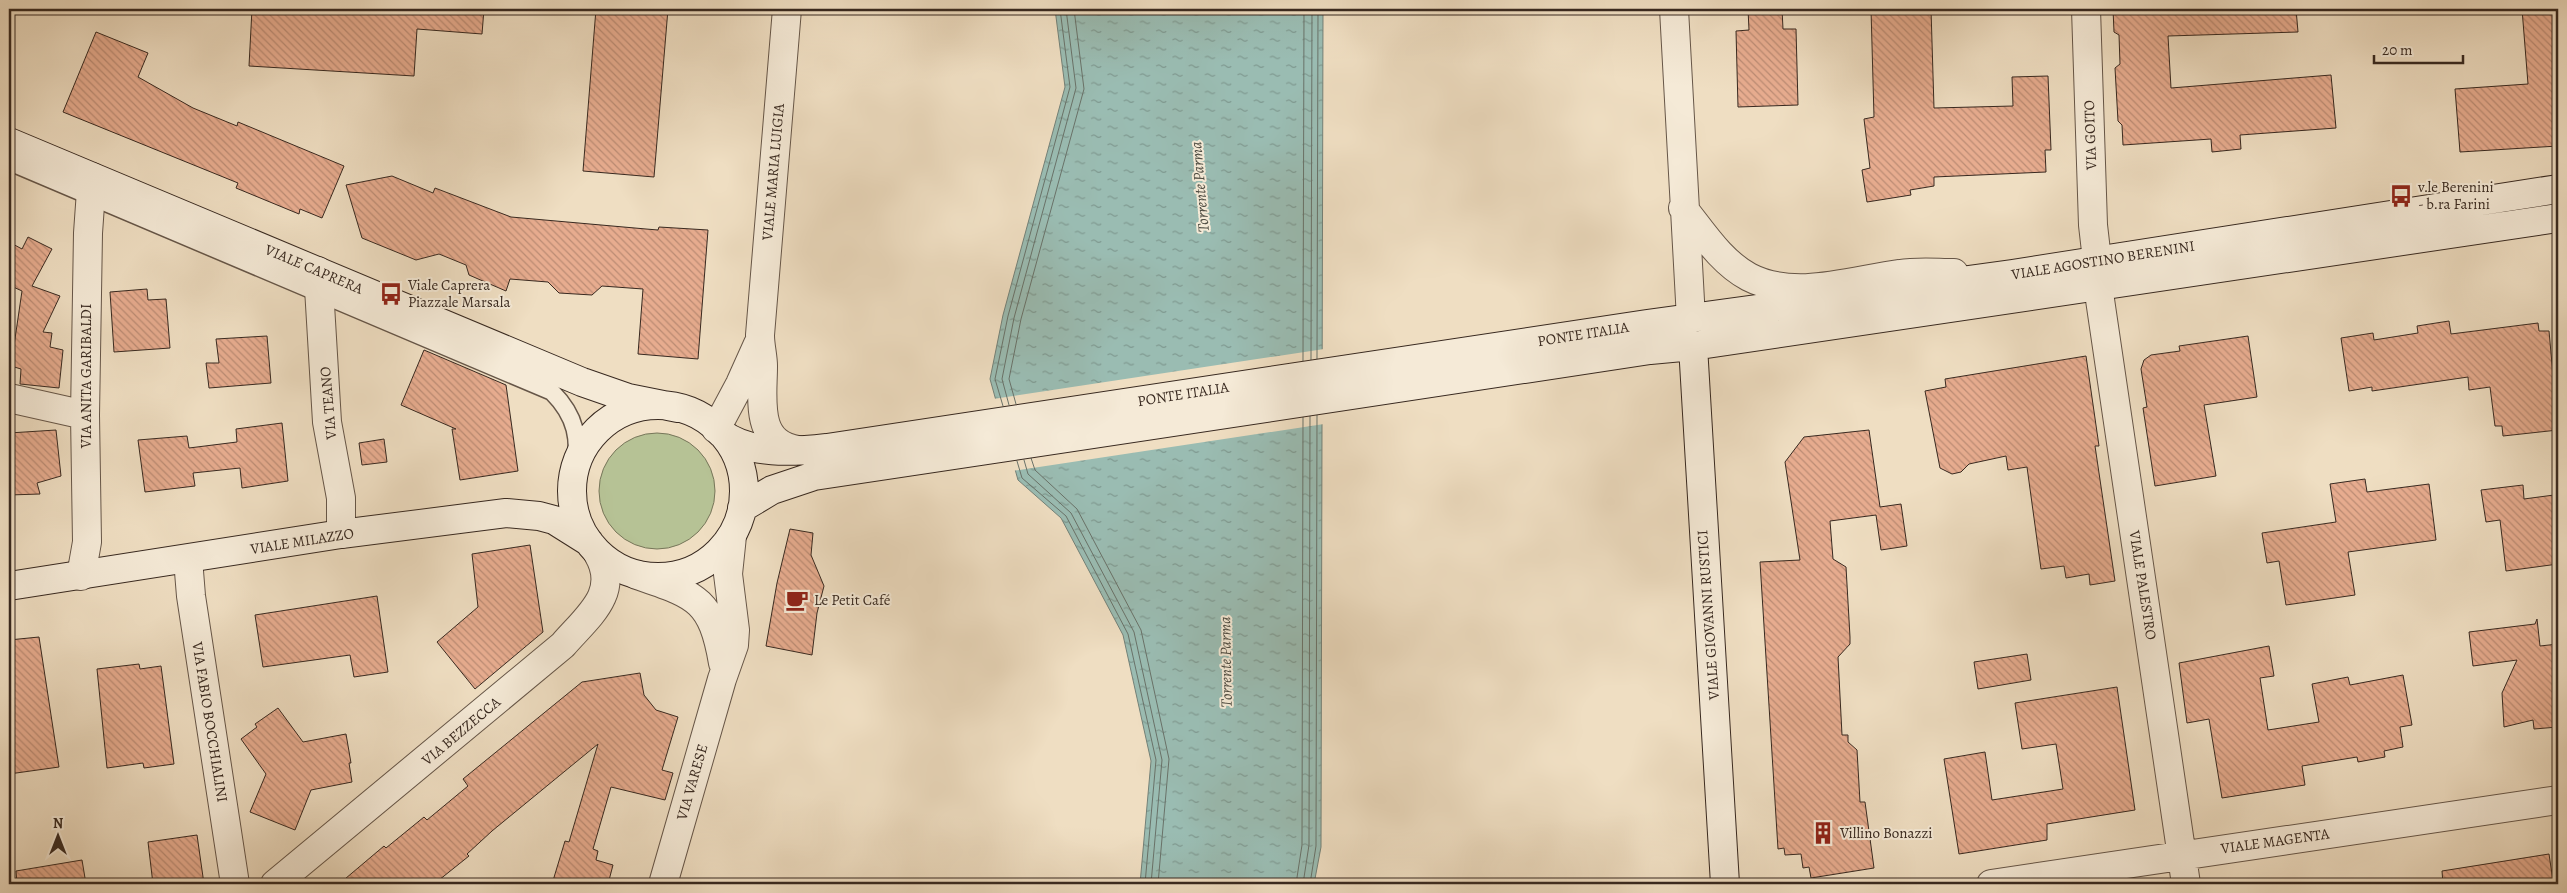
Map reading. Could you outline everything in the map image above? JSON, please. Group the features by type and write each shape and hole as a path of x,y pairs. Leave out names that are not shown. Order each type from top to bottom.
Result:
{"main road":[{"name":"VIALE MARIA LUIGIA","path":"787,9 760,335 763,366 762,406 769,432 780,445 798,450"},
{"path":"1674,9 1683,208 1692,319"},
{"name":"VIA GOITO","path":"2086,9 2093,225 2098,273"},
{"name":"VIALE CAPRERA","path":"9,142 91,187 319,282 600,389 628,398 678,408"},
{"name":"VIA ANITA GARIBALDI","path":"81,576 87,542 85,415 91,187"},
{"name":"VIALE AGOSTINO BERENINI","path":"1649,337 1693,346 2558,189"},
{"path":"1683,208 1710,243 1735,267 1758,281 1780,286 1823,286 1903,273 2012,274"},
{"name":"VIALE AGOSTINO BERENINI","path":"1649,337 1692,319 2012,274 2098,273 2558,218"},
{"name":"VIALE PALESTRO","path":"2098,273 2186,884"},
{"name":"VIA TEANO","path":"319,282 327,422 340,498 340,534"},
{"name":"VIALE MARIA LUIGIA","path":"718,431 756,349 760,335"},
{"name":"PONTE ITALIA","path":"718,431 747,446 777,450 827,448 1649,337"},
{"name":"PONTE ITALIA","path":"742,508 772,490 798,480 1649,337"},
{"name":"VIALE GIOVANNI RUSTICI","path":"1693,346 1725,884"},
{"path":"9,398 85,415"},
{"path":"652,406 678,408 702,418 718,431 734,452 741,468 744,489 742,508 732,536 720,551 705,563 684,573 660,577 637,575 614,566 594,548 575,513 572,493 579,455 587,443 607,422 627,411 652,406"},
{"name":"VIALE MILAZZO","path":"9,586 340,534 506,513 539,516 554,520 594,548"},
{"name":"VIA VARESE","path":"663,884 735,638 729,580 732,536"},
{"name":"VIA BEZZECCA","path":"275,884 563,645 601,601 606,580 605,567 594,548"},
{"name":"VIA FABIO BOCCHIALINI","path":"188,559 191,596 235,884"},
{"name":"VIA VARESE","path":"637,575 686,594 705,608 717,635 723,664 722,679"},
{"name":"VIALE MAGENTA","path":"1991,884 2183,854 2558,800"}],"lane":[{"name":"VIALE CAPRERA","path":"9,162 91,187"},
{"name":"VIALE CAPRERA","path":"319,282 552,392 568,412 577,432 578,446 574,474"}],"green space":[{"path":"657,433 679,437 698,450 711,469 715,491 711,513 698,532 679,545 657,549 635,545 616,532 603,513 599,491 603,469 616,450 635,437"}],"water":[{"name":"Torrente Parma","path":"1055,9 1323,9 1321,847 1314,884 1140,884 1151,761 1123,635 1061,518 1018,480 990,379 1003,315 1065,87"}],"pier":[{"path":"1324,349 1324,424 1012,471 993,399"}],"building":[{"path":"252,9 484,9 482,34 417,29 414,76 249,66"},
{"path":"596,9 668,9 654,177 583,171"},
{"path":"1748,9 1782,9 1783,29 1796,29 1798,105 1738,107 1736,31 1749,30"},
{"path":"1871,9 1931,9 1934,108 2013,106 2012,77 2048,76 2051,150 2045,150 2046,172 1934,177 1934,186 1910,190 1911,195 1867,202 1862,170 1870,168 1864,119 1874,117"},
{"path":"2113,9 2296,9 2298,32 2168,36 2171,88 2331,75 2336,128 2240,135 2241,149 2212,152 2211,139 2123,145 2122,125 2118,121 2115,68 2120,64 2119,35 2114,32"},
{"path":"2522,9 2558,9 2558,146 2460,152 2455,89 2528,84"},
{"path":"96,32 148,53 138,77 193,108 237,126 238,122 344,166 322,218 300,209 299,214 236,188 238,183 63,112"},
{"path":"392,176 433,193 435,188 511,217 658,230 659,227 708,230 698,359 638,354 643,289 602,286 592,295 559,293 548,282 510,279 506,291 469,275 466,265 439,254 416,260 362,238 346,185"},
{"path":"28,237 52,249 32,286 60,296 43,332 52,333 50,347 63,350 59,388 20,384 21,369 11,366 22,291 9,285 9,242 22,249"},
{"path":"147,289 148,300 166,299 170,348 114,352 110,292"},
{"path":"2449,321 2451,334 2538,323 2539,331 2549,331 2558,430 2503,436 2502,426 2495,426 2490,387 2469,390 2468,377 2372,391 2372,387 2349,391 2341,338 2373,333 2374,340 2418,333 2417,326"},
{"path":"267,336 271,383 209,388 206,363 219,363 216,339"},
{"path":"2248,336 2257,397 2204,405 2216,476 2155,486 2143,408 2147,407 2141,369 2144,360 2151,355 2180,351 2179,346"},
{"path":"424,350 506,385 518,471 460,480 452,429 456,429 401,405"},
{"path":"2086,356 2099,446 2095,446 2115,581 2090,585 2089,574 2066,578 2064,566 2041,569 2027,467 2008,470 2006,456 1969,464 1961,472 1952,474 1940,468 1925,391 1946,387 1945,379"},
{"path":"282,423 288,481 242,488 240,468 193,473 195,486 145,492 138,440 187,436 189,448 237,442 236,429"},
{"path":"56,430 61,476 37,483 40,494 9,495 9,433"},
{"path":"1869,430 1880,507 1901,504 1907,546 1881,550 1876,515 1830,521 1833,559 1846,567 1850,637 1850,644 1838,657 1842,735 1848,735 1848,742 1857,750 1860,802 1865,802 1874,868 1811,878 1809,867 1803,868 1801,854 1785,855 1784,848 1778,849 1760,562 1800,560 1785,462 1804,437"},
{"path":"384,439 387,462 362,465 359,443"},
{"path":"2365,479 2367,492 2429,484 2436,540 2348,552 2355,595 2286,605 2279,561 2267,563 2262,533 2336,522 2330,484"},
{"path":"2523,485 2524,499 2554,495 2558,523 2558,564 2506,571 2500,520 2486,522 2481,490"},
{"name":"Le Petit Café","path":"790,529 813,533 811,555 824,586 817,613 812,655 766,646 777,583"},
{"path":"530,545 543,632 475,689 437,642 478,607 472,554"},
{"path":"377,596 388,672 354,677 350,655 263,667 255,615"},
{"path":"2537,619 2540,646 2558,644 2558,727 2534,729 2533,720 2504,727 2502,693 2517,660 2473,666 2469,632 2535,624"},
{"path":"39,637 59,767 9,774 9,640"},
{"path":"2269,646 2274,676 2260,678 2268,730 2319,722 2312,684 2348,677 2350,685 2403,675 2412,725 2400,727 2403,747 2384,751 2385,757 2358,762 2357,757 2302,766 2305,785 2222,798 2209,719 2187,723 2179,663"},
{"path":"2027,654 2031,680 1978,689 1974,662"},
{"path":"139,664 140,669 161,666 174,764 144,768 143,763 107,768 97,669"},
{"path":"640,673 644,695 656,710 678,717 662,770 673,773 665,800 611,787 593,849 598,851 596,860 613,865 608,884 552,884 565,841 569,842 598,744 492,831 467,854 469,856 434,884 339,884 384,846 386,848 424,817 427,820 468,786 463,779 582,682"},
{"path":"2117,687 2135,810 2047,824 2047,840 1959,854 1944,759 1985,752 1992,800 2063,789 2056,744 2022,749 2015,703"},
{"path":"278,708 303,742 346,734 351,763 349,763 352,782 311,790 295,830 250,812 266,774 241,739 257,727 255,724"},
{"path":"197,835 204,884 153,884 148,842"},
{"path":"2549,854 2553,881 2535,884 2443,884 2442,871"},
{"path":"82,860 86,884 17,884 16,871"}],"place":[{"name":"v.le Berenini - b.ra Farini","path":"2401,196"},
{"name":"Viale Caprera Piazzale Marsala","path":"391,294"},
{"name":"Le Petit Café","path":"797,600"},
{"name":"Villino Bonazzi","path":"1823,833"}]}
